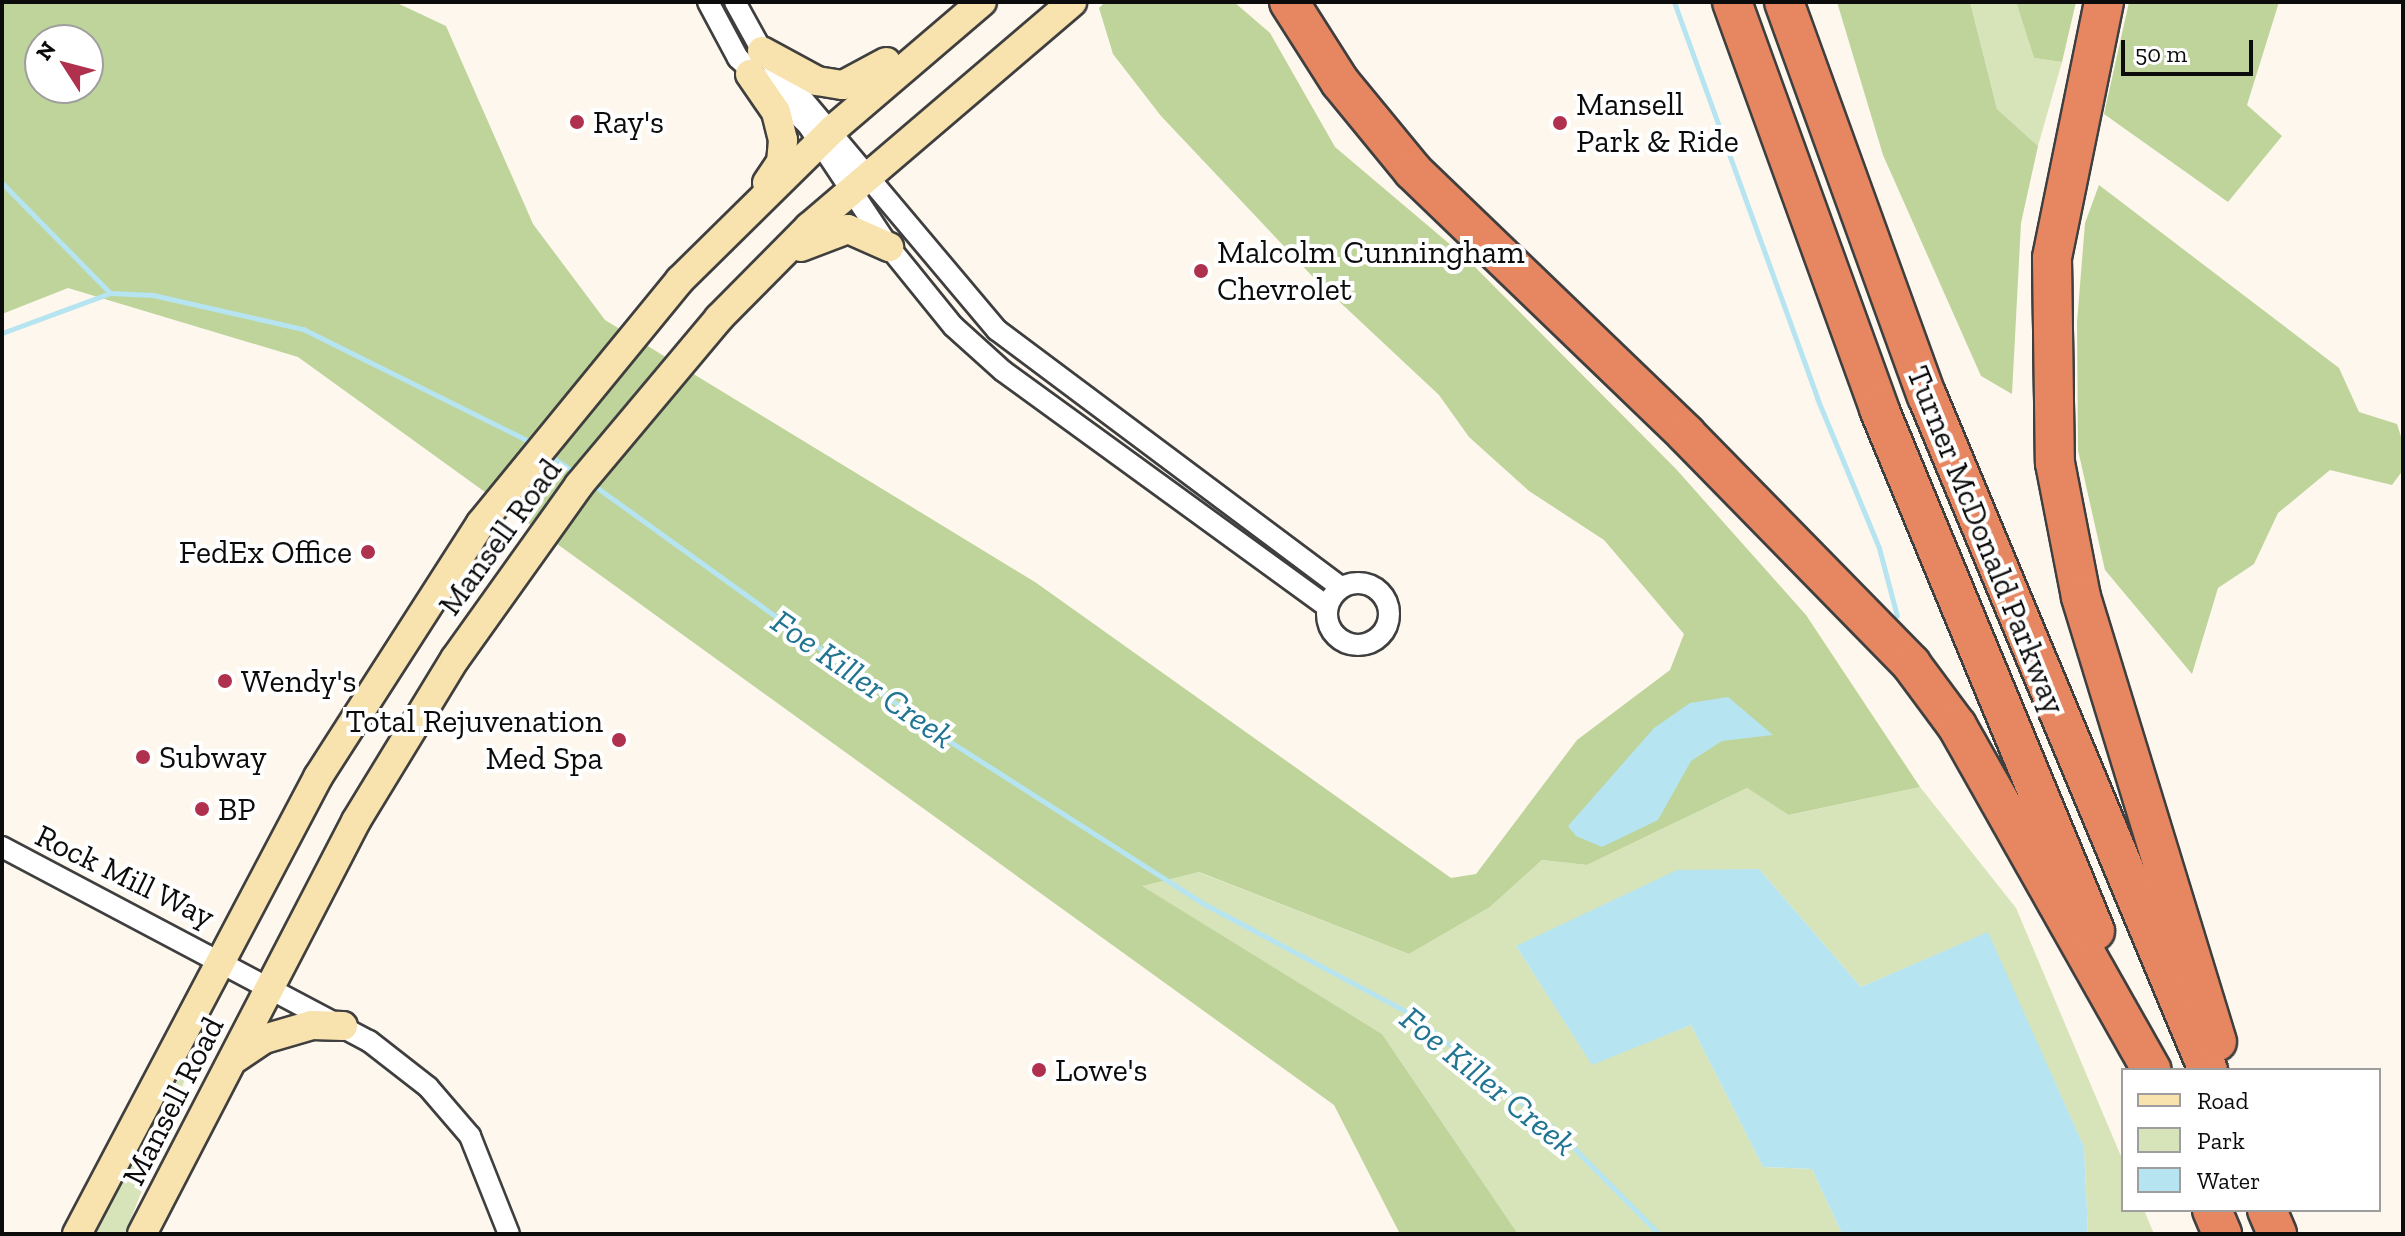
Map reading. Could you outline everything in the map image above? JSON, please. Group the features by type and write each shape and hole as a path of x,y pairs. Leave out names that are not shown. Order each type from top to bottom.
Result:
{"highway":[{"name":"Turner McDonald Parkway","path":"1732,2 1885,423 2152,1068"},
{"name":"Turner McDonald Parkway","path":"1784,2 1927,396 2207,1068"},
{"path":"2104,2 2052,258 2055,463 2081,597 2224,1068"},
{"path":"1289,3 1340,82 1413,171 1686,434 1911,664 1963,737 2152,1068"},
{"path":"2213,1212 2222,1234"},
{"path":"2268,1212 2277,1234"}],"main road":[{"name":"Mansell Road","path":"142,1234 356,821 526,554 634,417 764,271 858,182 1072,2"},
{"path":"756,62 817,81 854,83 938,19 980,4"},
{"name":"Mansell Road","path":"77,1234 352,719 481,523 592,380 727,232 826,136 980,4"},
{"path":"727,232 781,162 776,112 756,62"},
{"path":"764,271 830,232 867,233 889,247"},
{"path":"232,1060 264,1039 312,1025 343,1026"}],"street":[{"path":"708,2 783,98 826,136 858,182 997,330 1341,587 1377,588 1389,607 1386,628 1371,642 1350,644 1331,631 1327,606 979,351 889,247 858,182"},
{"path":"735,2 756,62"},
{"path":"1327,606 1341,587"},
{"name":"Rock Mill Way","path":"2,847 271,983 343,1026 428,1087 470,1136 498,1191 509,1234"}],"green space":[{"path":"2,2 395,2 446,26 533,224 605,320 1035,582 1451,878 1476,874 1577,740 1670,670 1684,634 1604,540 1529,491 1469,437 1439,395 1313,277 1161,116 1113,54 1099,8 1105,2 1234,2 1270,33 1335,147 1465,257 1676,469 1806,615 1920,787 1789,815 1747,788 1587,865 1542,860 1490,907 1409,954 1199,872 1142,886 1382,1034 1518,1234 1400,1234 1334,1105 298,357 68,288 2,314"},
{"path":"1837,2 1970,2 1997,109 2038,146 2021,223 2012,394 1981,376 1883,155"},
{"path":"1970,2 2016,2 2034,58 2062,62 2038,146 1997,109"},
{"path":"2016,2 2076,2 2062,62 2034,58"},
{"path":"2129,2 2279,2 2247,105 2282,136 2228,202 2104,114"},
{"path":"2099,185 2339,368 2359,412 2397,424 2403,443 2403,470 2392,485 2330,470 2278,513 2254,564 2218,588 2192,674 2105,570 2078,450 2077,323 2085,223"},
{"path":"1920,787 2016,908 2121,1156 2121,1212 2145,1212 2154,1234 2088,1234 2084,1147 1987,933 1861,987 1759,869 1516,946 1592,1064 1691,1025 1763,1167 1812,1169 1842,1234 1518,1234 1382,1034 1141,886 1198,872 1409,954 1490,907 1542,860 1587,865 1747,788 1790,815"},
{"path":"212,1010 125,1234 89,1234 207,1011"}],"water":[{"path":"1728,697 1773,735 1722,741 1691,761 1658,820 1602,847 1576,836 1568,826 1654,728 1690,703"},
{"path":"1759,869 1861,987 1988,932 2084,1147 2088,1234 1842,1234 1812,1169 1763,1167 1691,1025 1592,1065 1516,946 1677,870"}],"waterway":[{"path":"1674,2 1817,398 1879,548 1897,616"},
{"path":"2,183 110,293"},
{"name":"Foe Killer Creek","path":"2,333 110,293 153,295 303,329 535,444"},
{"name":"Foe Killer Creek","path":"549,455 577,474"},
{"name":"Foe Killer Creek","path":"592,484 946,739 1206,905 1413,1015 1558,1132 1659,1234"}],"place":[{"name":"Ray's","path":"577,122"},
{"name":"Mansell Park & Ride","path":"1560,123"},
{"name":"Malcolm Cunningham Chevrolet","path":"1201,271"},
{"name":"FedEx Office","path":"368,552"},
{"name":"Wendy's","path":"225,681"},
{"name":"Total Rejuvenation Med Spa","path":"619,740"},
{"name":"Subway","path":"143,757"},
{"name":"BP","path":"202,809"},
{"name":"Lowe's","path":"1039,1070"}]}
